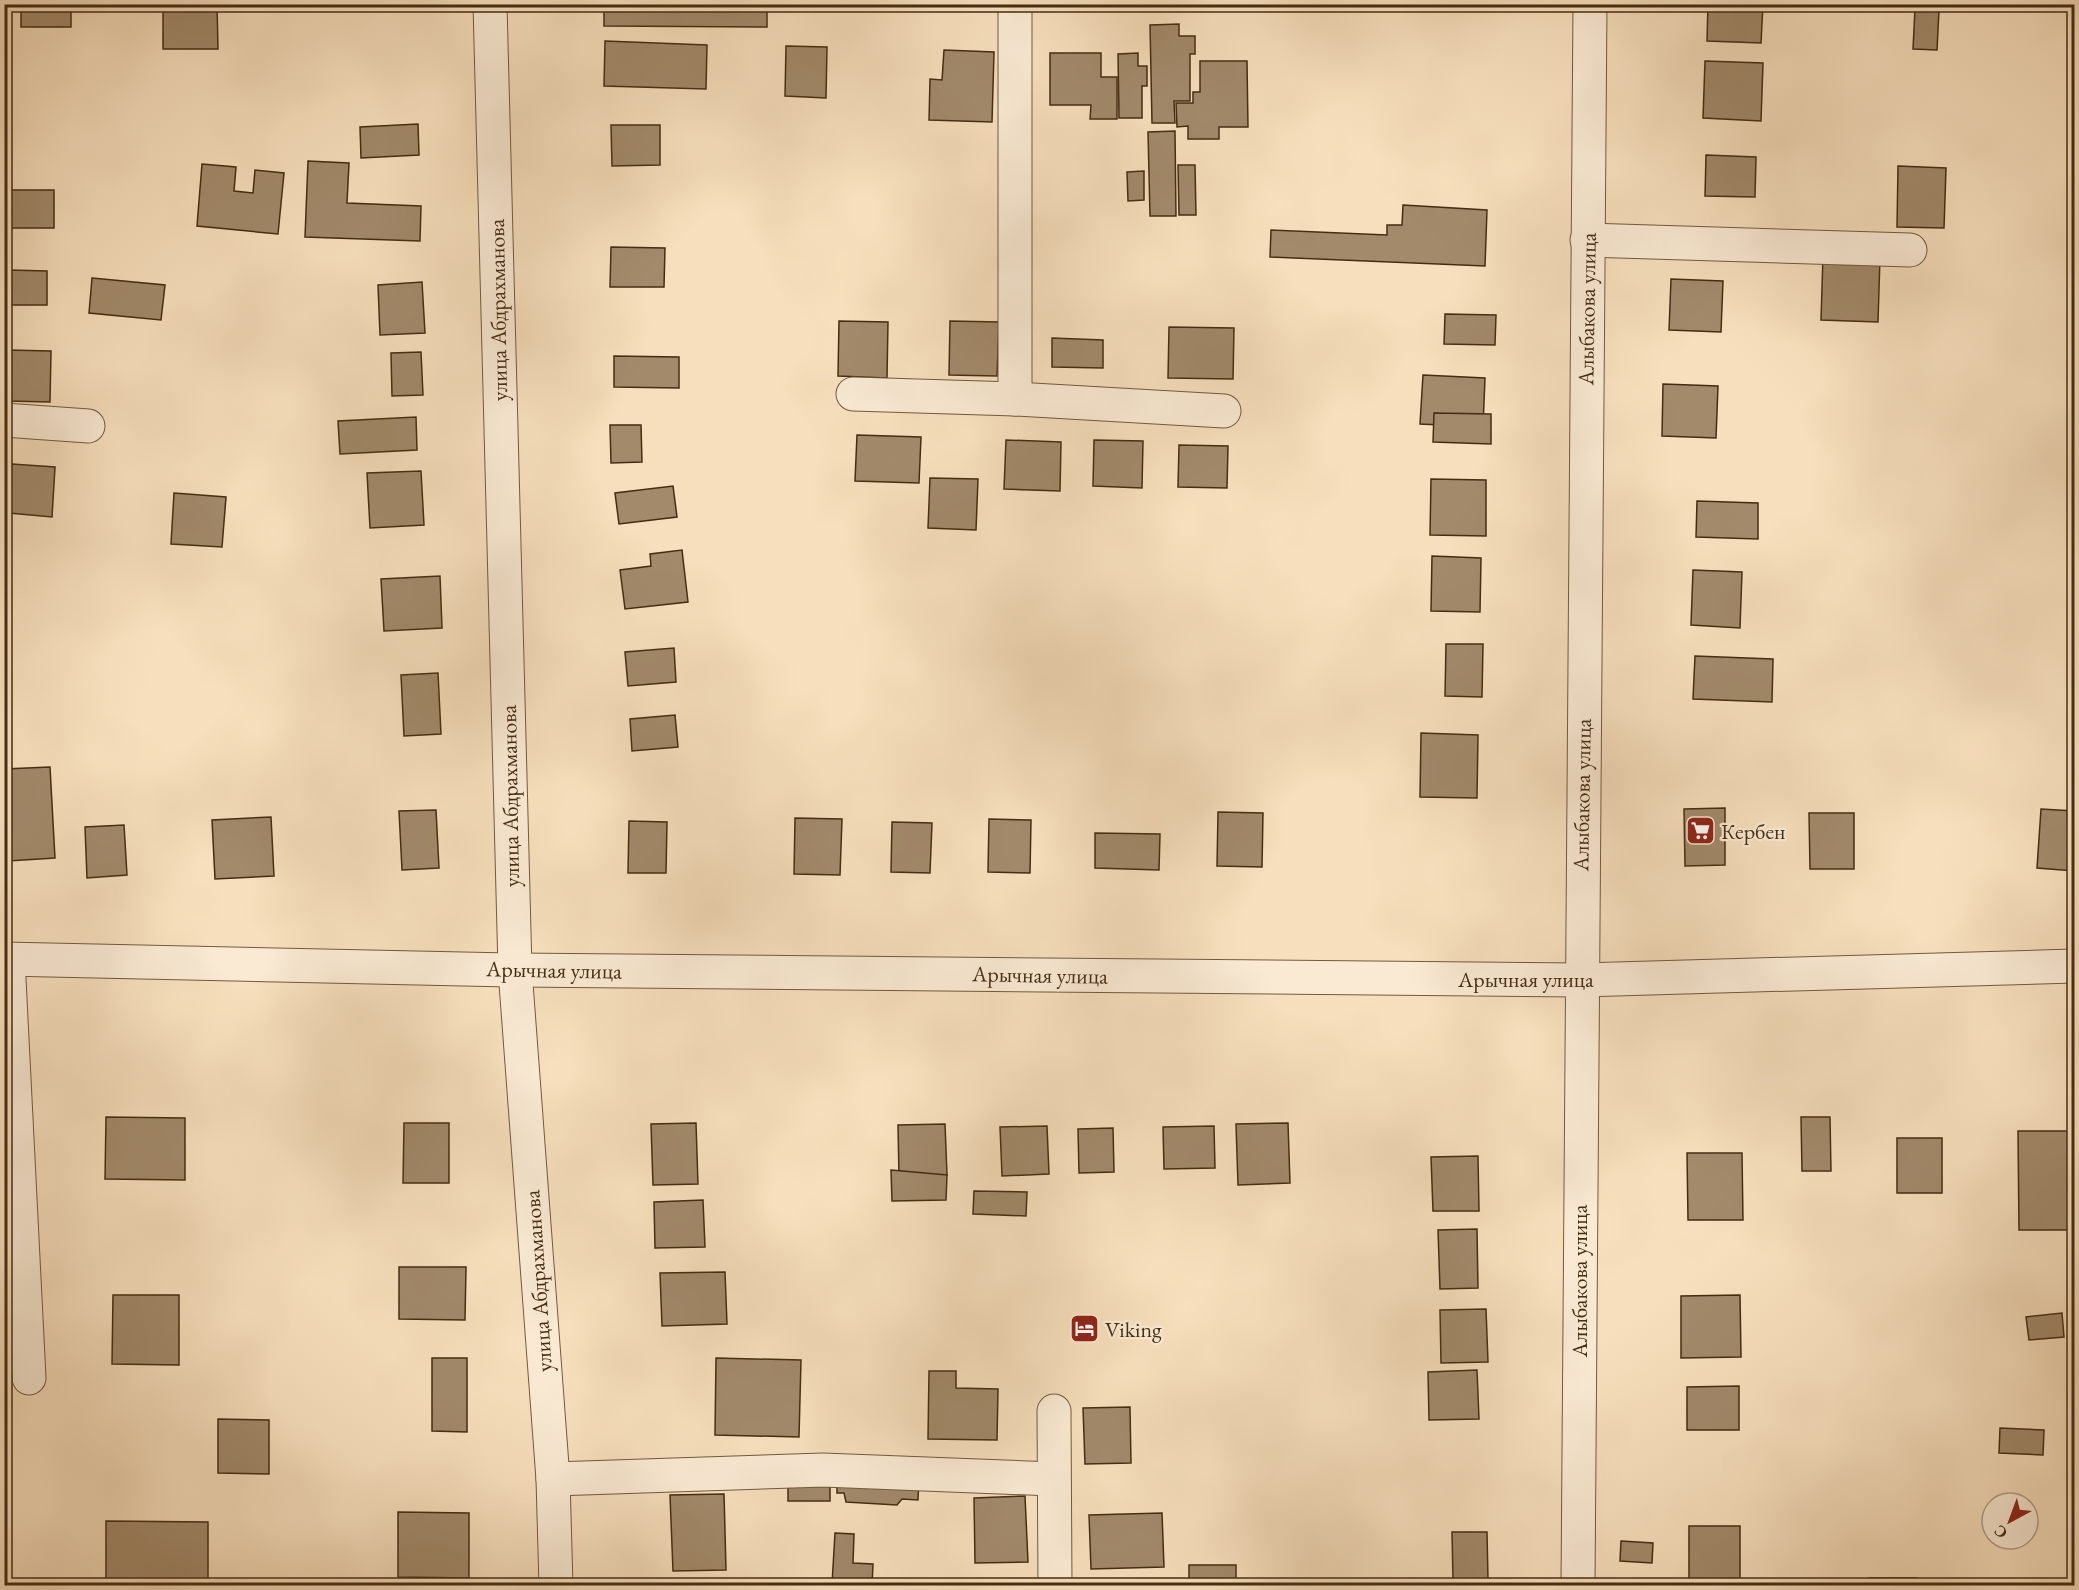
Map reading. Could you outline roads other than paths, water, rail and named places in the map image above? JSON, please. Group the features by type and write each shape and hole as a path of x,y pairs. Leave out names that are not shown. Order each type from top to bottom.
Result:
{"street":[{"name":"улица Абдрахманова","path":"490,4 515,970 553,1479 556,1586"},
{"path":"1015,4 1015,399"},
{"name":"Алыбакова улица","path":"1578,1586 1590,4"},
{"path":"1587,240 1910,250"},
{"path":"853,394 1015,399 1224,411"},
{"path":"4,420 88,426"},
{"name":"Арычная улица","path":"6,959 515,970 1581,980 2074,966"},
{"path":"6,959 29,1378"},
{"path":"1054,1411 1055,1586"},
{"path":"553,1479 823,1470 1053,1479"}],"place":[{"name":"Кербен","path":"1700,831"},
{"name":"Viking","path":"1084,1329"}]}
